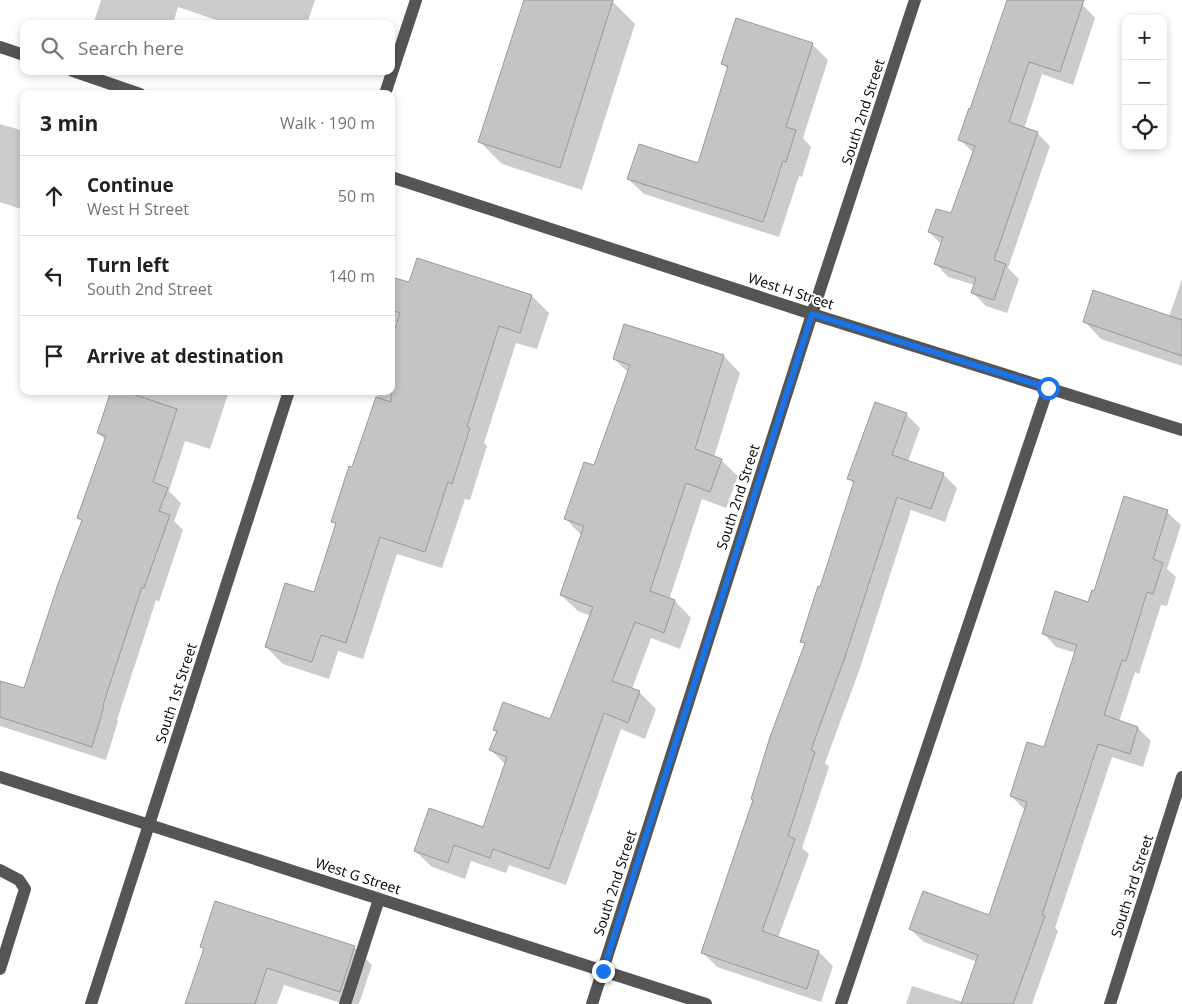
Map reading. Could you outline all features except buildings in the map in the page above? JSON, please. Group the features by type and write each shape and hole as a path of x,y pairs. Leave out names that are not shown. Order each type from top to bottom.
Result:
{"street":[{"path":"395,64 416,0"},
{"name":"South 2nd Street","path":"592,1004 812,314 915,0"},
{"path":"0,47 20,54"},
{"path":"85,75 128,90"},
{"path":"386,90 391,75"},
{"name":"West H Street","path":"395,178 812,314 1182,430"},
{"path":"841,1004 1048,388"},
{"name":"South 1st Street","path":"91,1004 288,395"},
{"name":"West G Street","path":"0,777 706,1004"},
{"name":"South 3rd Street","path":"1110,1004 1182,777"},
{"path":"0,870 19,880 25,889 0,969"},
{"path":"345,1004 379,899"}],"route":[{"path":"603,971 812,314 1048,388"}]}
